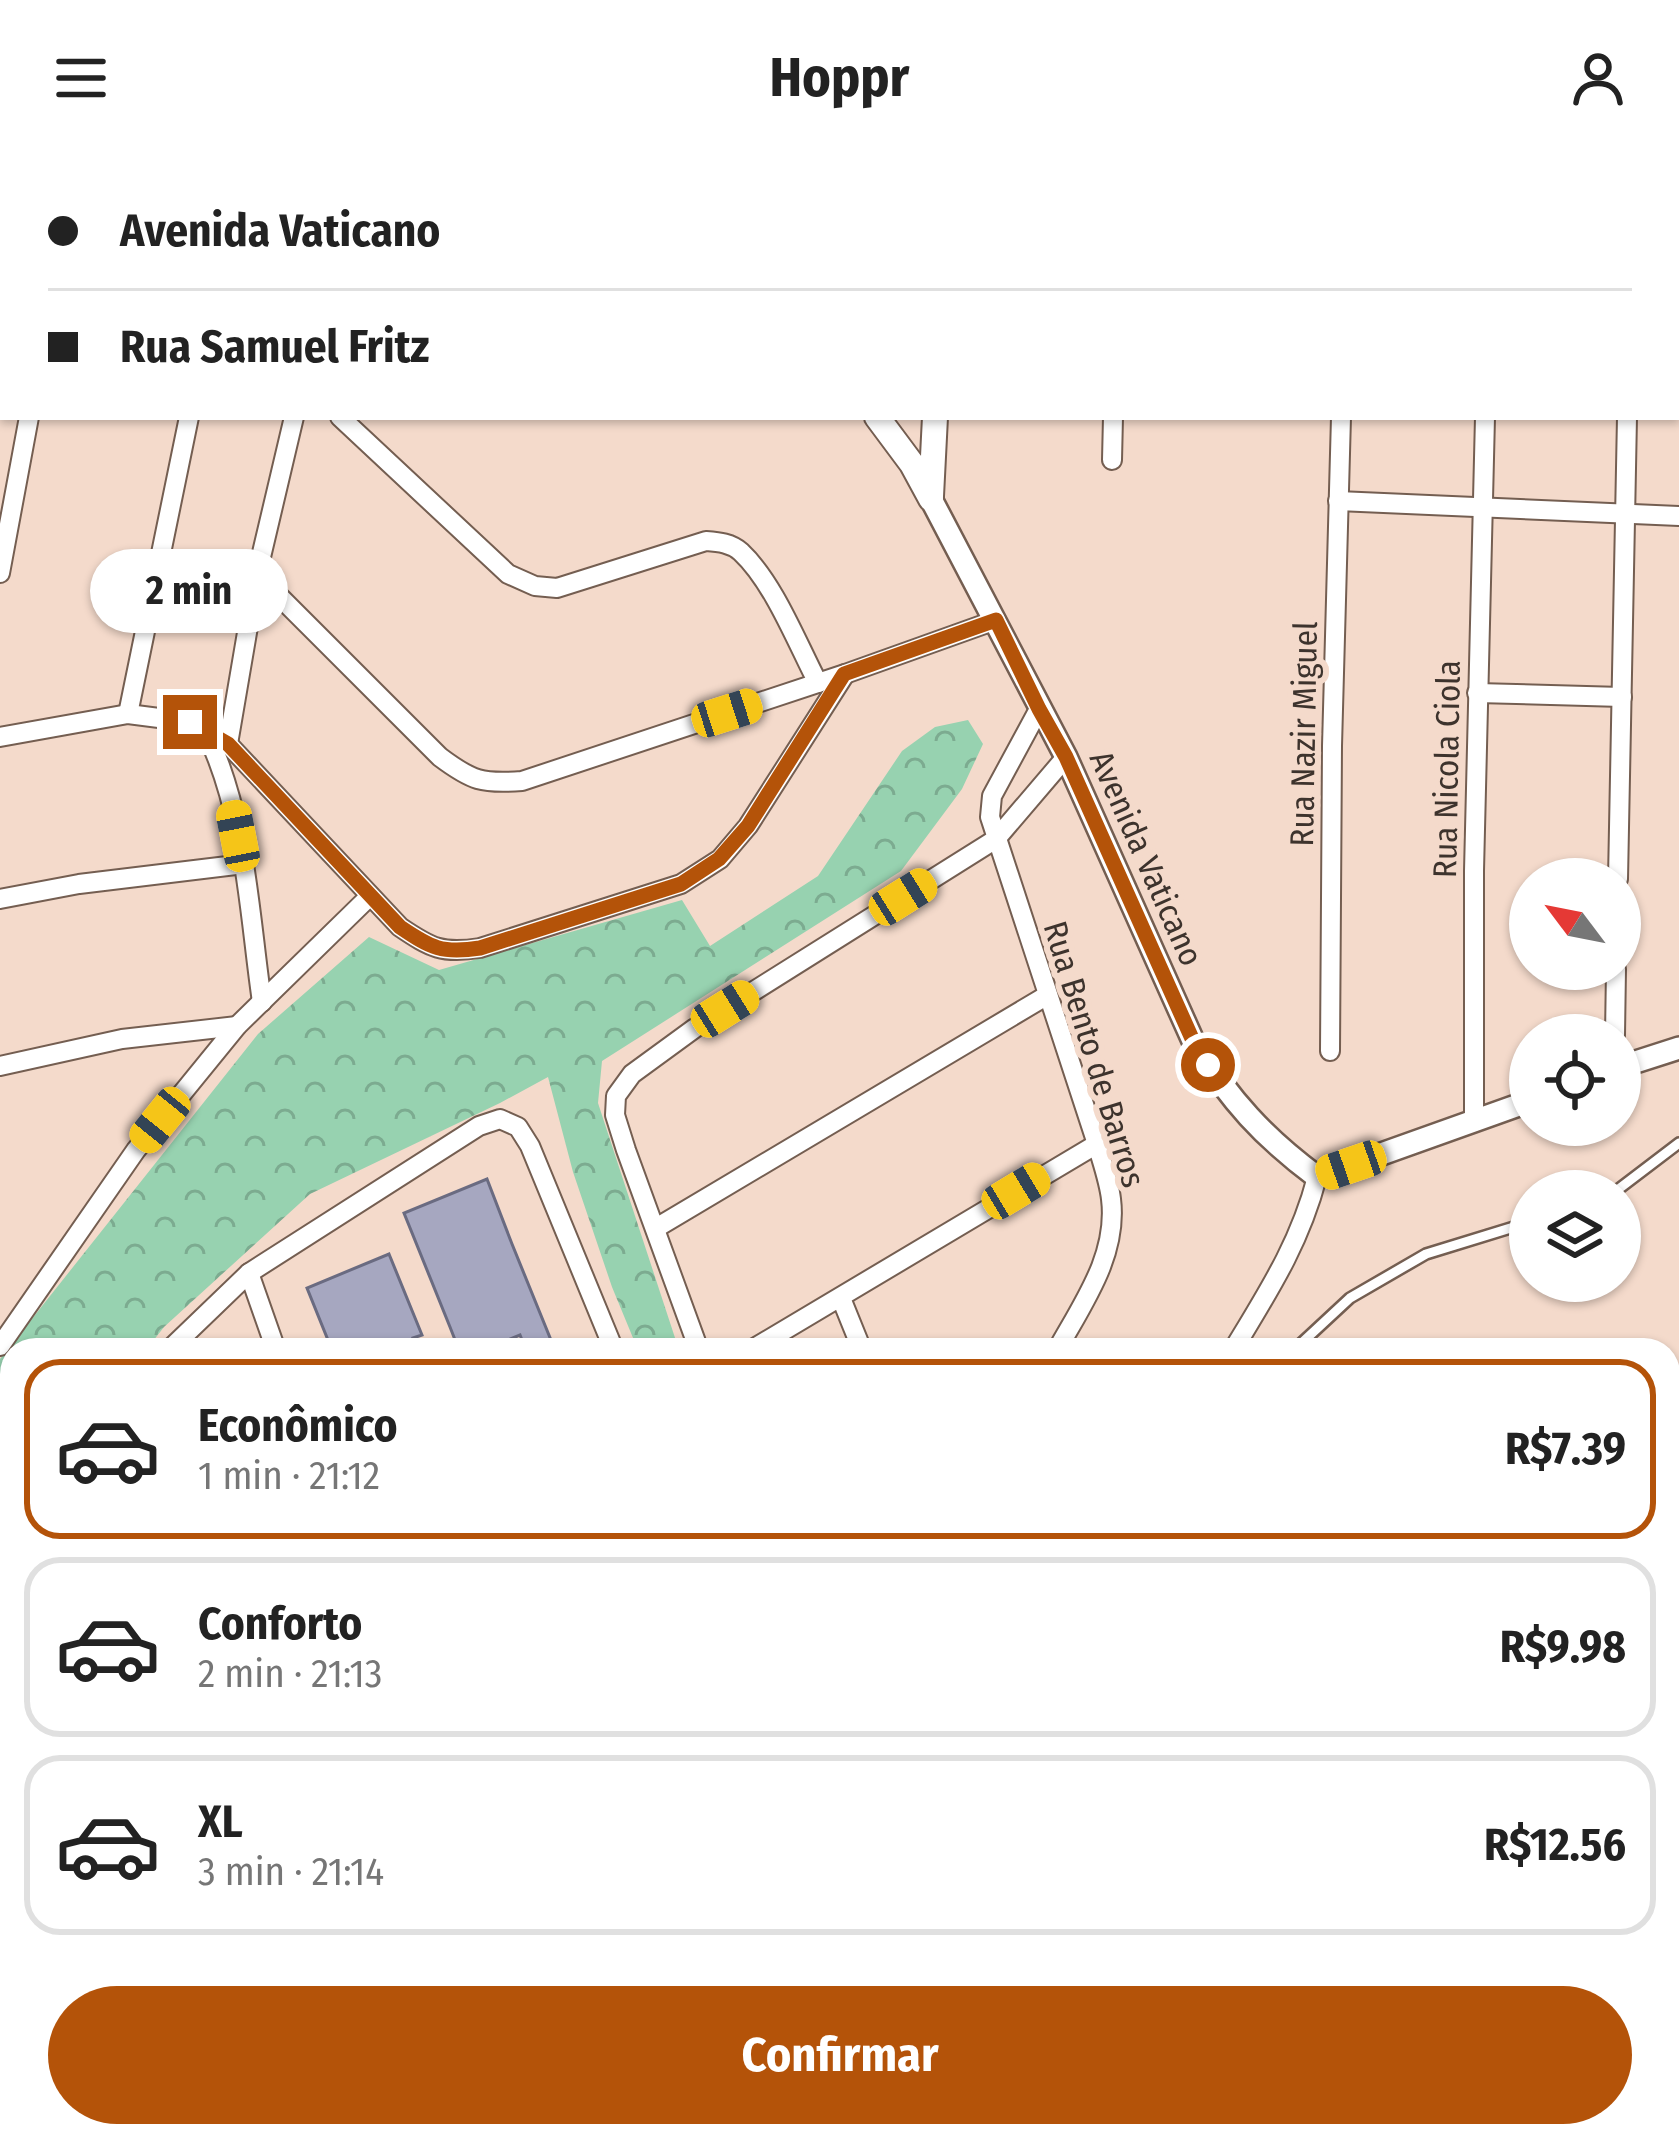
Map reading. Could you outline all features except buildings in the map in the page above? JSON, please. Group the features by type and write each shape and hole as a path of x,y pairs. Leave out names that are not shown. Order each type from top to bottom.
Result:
{"main road":[{"name":"Avenida Vaticano","path":"879,420 913,464 932,499"},
{"path":"932,499 935,420"}],"street":[{"path":"0,573 27,420"},
{"path":"128,714 188,420"},
{"path":"228,744 257,574 294,420"},
{"path":"343,420 508,574 535,586 557,588 706,541 739,549 771,593 818,683"},
{"path":"1112,460 1113,420"},
{"name":"Rua Nazir Miguel","path":"1330,1052 1341,420"},
{"name":"Rua Nicola Ciola","path":"1474,1122 1484,420"},
{"path":"1618,858 1627,420"},
{"name":"Avenida Vaticano","path":"932,499 1066,757 1194,1043 1222,1088 1258,1128 1317,1177"},
{"path":"1338,501 1679,516"},
{"path":"257,574 440,757 461,773 489,784 521,781 996,620"},
{"path":"0,737 128,714 190,722 228,744 400,927 429,946 452,953 681,884 719,859 748,826 844,674"},
{"path":"1477,693 1622,697"},
{"name":"Rua Bento de Barros","path":"1039,709 992,796 990,817 1096,1144 1111,1195 1113,1226 1106,1256 1063,1338"},
{"path":"204,729 222,765 244,864 262,1002"},
{"path":"695,1338 615,1114 616,1096 632,1073 725,1009 996,839 1066,757"},
{"path":"0,899 79,884 244,864"},
{"path":"6,1338 136,1150 237,1026 370,896"},
{"path":"656,1228 1046,996"},
{"path":"0,1066 122,1039 237,1026"},
{"path":"1641,1060 1679,1048"},
{"path":"1240,1338 1306,1218 1317,1177 1509,1109"},
{"path":"182,1338 250,1273 479,1126 500,1120 518,1127 530,1146 609,1338"},
{"path":"772,1338 1096,1144"},
{"path":"250,1273 272,1338"},
{"path":"842,1298 857,1338"}],"lane":[{"path":"1641,1172 1679,1143"},
{"path":"1307,1338 1350,1298 1426,1254 1509,1228"}],"green space":[{"path":"968,720 983,744 962,789 901,871 602,1061 598,1103 675,1338 633,1338 573,1172 548,1077 310,1194 155,1338 17,1338 258,1034 369,937 439,970 682,900 710,946 818,876 902,751 935,727"}],"route":[{"path":"190,722 228,744 400,927 429,946 452,953 681,884 719,859 748,826 844,674 996,620 1066,757 1208,1065"}]}
